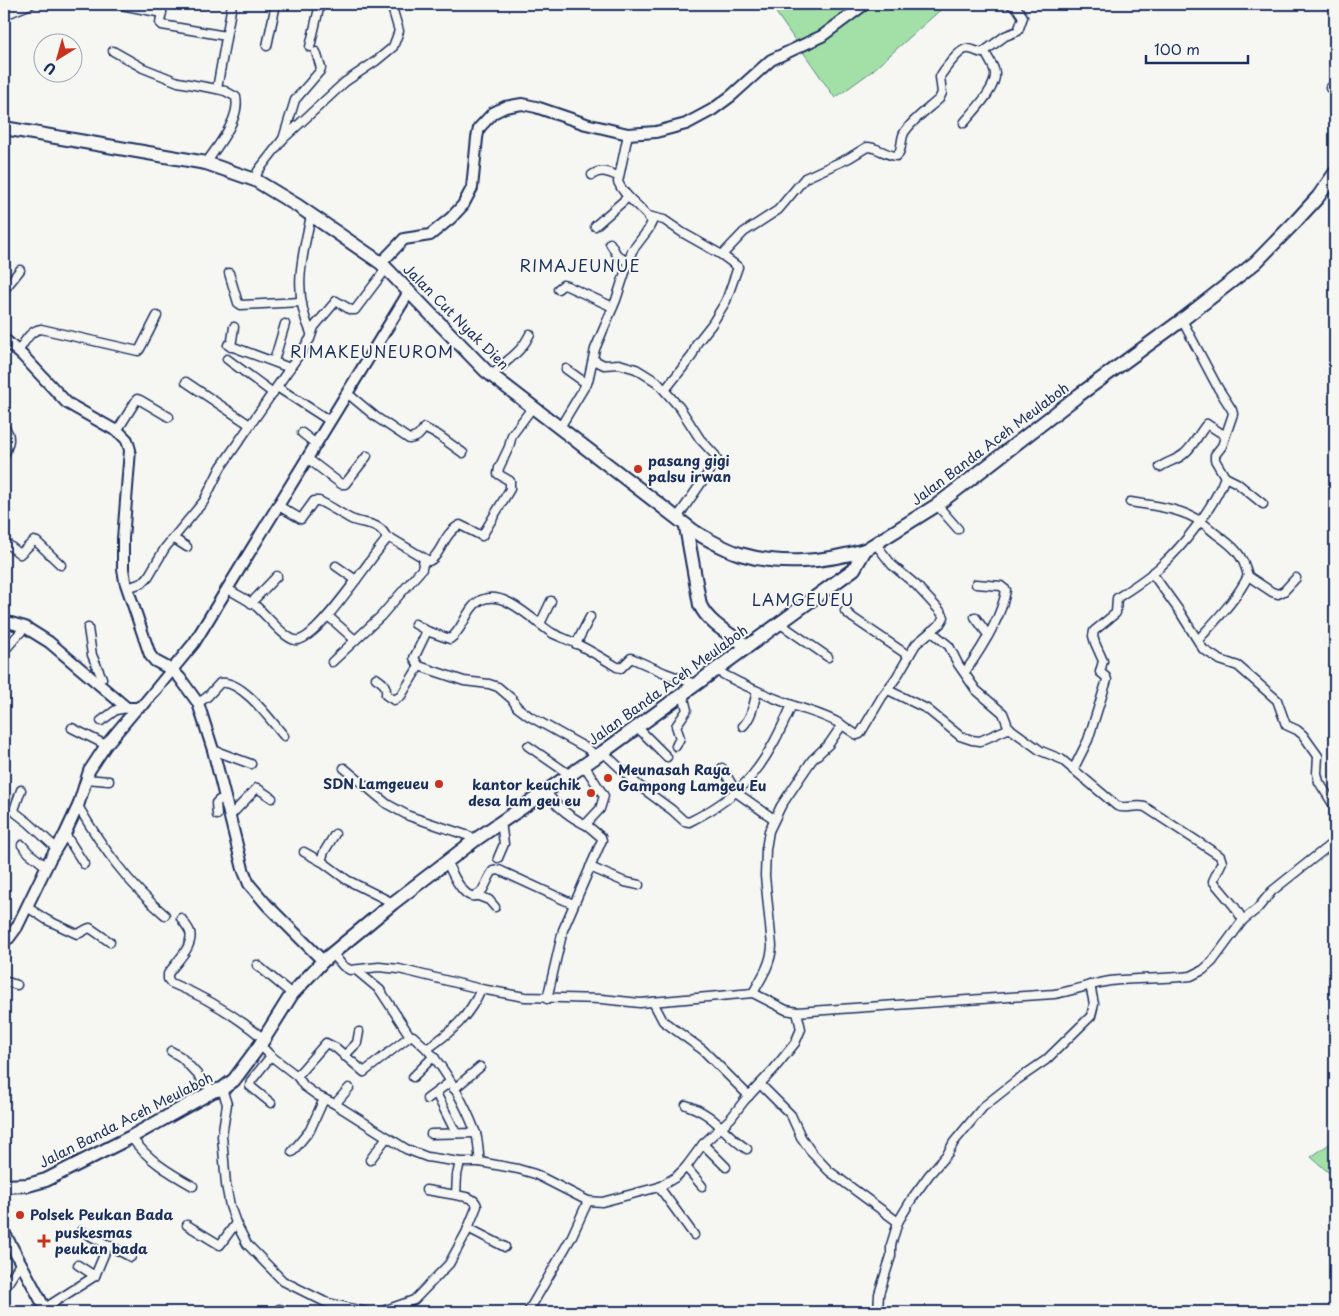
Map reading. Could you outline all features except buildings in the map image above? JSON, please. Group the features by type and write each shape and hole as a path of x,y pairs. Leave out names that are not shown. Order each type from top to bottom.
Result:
{"highway":[{"name":"Jalan Cut Nyak Dien","path":"4,128 206,163 255,180 384,266 492,376 677,518 686,527 723,547 739,554 784,561 837,558 870,547"},
{"name":"Jalan Banda Aceh Meulaboh","path":"4,1186 28,1185 46,1180 131,1137 234,1080 262,1042 292,994 327,957 475,840 546,792 683,694 714,669 854,568 870,547 937,505 1079,395 1182,320 1256,262 1302,215 1335,173"},
{"path":"686,527 700,605 708,618 747,646"}],"street":[{"path":"7,14 31,4"},
{"path":"121,4 162,13"},
{"path":"163,4 160,23 162,25 226,36"},
{"path":"217,89 232,4"},
{"path":"267,46 276,4"},
{"path":"284,139 295,100 321,68 313,49 320,4"},
{"path":"255,180 258,171 284,139 345,82 393,47 399,31 391,4"},
{"path":"127,588 142,582 148,577 173,538 204,501 221,467 310,339 314,327 336,301 351,310 355,310 404,239 430,236 463,205 472,188 479,128 493,113 505,107 522,104 586,124 628,134 656,132 686,124 712,110 731,96 771,60 822,36 866,4"},
{"path":"722,255 744,232 778,210 793,194 801,181 816,172 840,162 867,147 897,156 906,131 939,99 942,92 940,77 942,73 964,50 968,49 982,53 1005,36 1018,31 1023,17 1017,8 1010,4"},
{"path":"113,51 143,68 178,82 225,91 236,97 237,109 233,122 206,163"},
{"path":"964,123 987,97 995,77 995,70 985,51"},
{"path":"559,429 587,384 595,349 613,307 632,251 652,222 620,187 618,176 628,134"},
{"path":"592,175 596,172 604,171 618,176"},
{"path":"595,226 628,197"},
{"path":"311,216 301,264 301,302 305,320 311,333"},
{"path":"648,216 664,220 722,255 738,267 726,301 712,324 697,343 692,356 665,390"},
{"path":"610,243 617,255 629,263"},
{"path":"4,290 20,270"},
{"path":"229,273 238,303 241,305 301,302"},
{"path":"558,289 563,285 567,286 613,307"},
{"path":"102,721 116,710 144,704 194,643 408,292"},
{"path":"18,352 36,329 138,351 157,316"},
{"path":"1182,320 1233,414 1224,435 1222,446 1215,457 1225,478 1237,483 1263,504"},
{"path":"274,361 285,324"},
{"path":"234,327 230,346 290,368"},
{"path":"492,376 505,362 517,354 530,334"},
{"path":"4,339 67,403 117,431 127,440 130,450 123,540 123,569 127,588 150,655 190,690 198,703 213,750 224,799 231,815 243,869 249,884 267,905 327,957 350,970 379,967 399,969 481,989 547,999 602,999 653,1002 753,993 786,1010 797,1012 1032,996 1068,992 1090,985 1122,980 1191,976 1203,970 1212,962 1242,920 1258,909 1272,891 1335,841"},
{"path":"228,359 275,390 330,421"},
{"path":"594,360 604,365 619,364 636,369 657,382 680,408 700,439 715,455 717,460 677,518"},
{"path":"566,369 587,384"},
{"path":"186,382 250,425"},
{"path":"347,394 376,417 409,438 415,438 420,435 424,428 464,453"},
{"path":"117,431 137,399 169,417"},
{"path":"387,539 392,539 429,561 433,559 454,528 460,526 482,536 511,485 510,481 498,474 499,468 512,435 532,408"},
{"path":"1160,467 1186,452 1207,424 1224,435"},
{"path":"4,427 10,437 4,456"},
{"path":"302,433 316,444"},
{"path":"308,458 341,484 346,484 367,456"},
{"path":"1073,770 1088,740 1107,680 1100,672 1103,661 1099,656 1092,634 1096,628 1116,613 1117,598 1152,573 1170,557 1200,521 1225,478"},
{"path":"277,505 301,520 314,501 319,500 352,519 375,525 385,532 387,539"},
{"path":"1130,502 1166,508 1200,521 1235,549 1244,563 1248,576 1272,592 1278,594 1284,591 1296,578"},
{"path":"937,505 958,529"},
{"path":"173,538 186,547"},
{"path":"228,588 251,603 288,636 297,641 306,638 328,616 387,539"},
{"path":"4,543 20,554 34,541 37,542 61,565"},
{"path":"714,669 757,691 827,717 857,735 860,734 919,640 943,620 943,614 916,585 870,547"},
{"path":"332,662 380,616 422,569 424,559"},
{"path":"336,566 356,580"},
{"path":"1152,573 1205,651 1220,660 1238,666 1277,700 1286,725 1303,735 1318,756 1317,773 1319,782 1335,807"},
{"path":"251,603 277,576"},
{"path":"1198,640 1235,597 1248,576"},
{"path":"965,672 979,653 1006,590 1001,586 976,584"},
{"path":"415,624 427,631 450,639 456,634 469,613 482,600 497,599 516,606 550,632 617,667 621,668 631,658 695,684"},
{"path":"540,624 551,601"},
{"path":"845,611 909,656"},
{"path":"328,616 355,640"},
{"path":"576,644 590,617"},
{"path":"974,617 988,635"},
{"path":"4,621 25,628 49,642 95,682 132,708"},
{"path":"779,623 828,657"},
{"path":"4,651 25,628"},
{"path":"88,628 92,655 102,678 95,682"},
{"path":"427,631 414,658 419,666 464,681 489,684 505,692 517,707 529,716 600,754 686,822 710,811 737,793 756,771 776,741 792,705"},
{"path":"932,631 949,646 958,664 977,692 1003,713 1010,728 1035,747 1061,759 1117,806 1121,808 1145,807 1220,856 1222,862 1213,881 1234,906 1242,920"},
{"path":"376,678 384,683 387,688 386,695 394,700 398,699 419,666"},
{"path":"198,703 207,697 220,683 231,684 255,701 284,736"},
{"path":"888,690 927,709 960,736 972,740 980,741 1010,728"},
{"path":"743,726 753,707 757,691"},
{"path":"676,746 680,738 676,726 687,710 683,694"},
{"path":"4,940 9,938 17,927 56,848 65,834 78,806 89,771 132,708"},
{"path":"753,993 769,964 771,956 772,946 765,876 766,848 774,819 812,760 829,744 842,725"},
{"path":"637,727 666,757"},
{"path":"72,728 106,745"},
{"path":"528,746 570,775"},
{"path":"213,750 251,764"},
{"path":"584,765 604,796 602,804 587,822 588,826"},
{"path":"344,768 387,804 409,816 469,836 475,840"},
{"path":"722,768 737,793 774,819"},
{"path":"86,779 109,781"},
{"path":"231,815 257,788 272,798"},
{"path":"21,790 14,810 56,848"},
{"path":"546,792 559,809 588,826 602,838 563,930 547,999"},
{"path":"218,815 217,802 224,799"},
{"path":"78,806 98,840 117,866 145,899 165,916"},
{"path":"498,858 504,844 501,822"},
{"path":"65,834 84,864"},
{"path":"321,861 335,834"},
{"path":"22,845 47,867"},
{"path":"304,852 321,861 347,880 393,903"},
{"path":"446,862 461,890 469,896 481,892 493,871 499,870 573,904"},
{"path":"590,867 625,882 639,885"},
{"path":"476,895 489,900 495,907"},
{"path":"27,907 47,920 77,934 90,928 110,942"},
{"path":"181,918 190,931 190,939 187,947 168,974 168,979 171,983 215,1003 238,1018 262,1042 271,1056 297,1076 304,1086 406,1148 427,1157 460,1162 480,1162 518,1169 535,1174 588,1201 602,1202 659,1187 676,1178 703,1144 722,1127 774,1070 801,1033 797,1012"},
{"path":"257,965 292,994"},
{"path":"356,970 380,990 410,1036 413,1036 434,1056 452,1085 476,1132 480,1162"},
{"path":"4,981 17,985"},
{"path":"878,1312 879,1294 890,1263 891,1245 898,1222 928,1175 984,1107 1017,1080 1046,1060 1091,1016 1094,1004 1090,985"},
{"path":"427,1049 459,1024 473,1005 481,989"},
{"path":"653,1002 663,1021 703,1050 749,1096"},
{"path":"344,1056 356,1043 359,1032"},
{"path":"297,1076 326,1043 336,1048 364,1072 410,1036"},
{"path":"171,1051 181,1057 217,1090 227,1104 222,1136 223,1166 230,1206 247,1244 276,1276 283,1281 320,1300 366,1312"},
{"path":"271,1056 250,1086 271,1103"},
{"path":"412,1077 434,1056"},
{"path":"427,1099 480,1067"},
{"path":"760,1084 791,1114 801,1137 829,1171 898,1222"},
{"path":"335,1104 349,1088"},
{"path":"436,1093 456,1133"},
{"path":"292,1152 310,1130 324,1098"},
{"path":"686,1105 707,1114 740,1145 748,1149"},
{"path":"431,1134 476,1132"},
{"path":"131,1137 142,1152 154,1163 193,1186"},
{"path":"370,1160 387,1137"},
{"path":"703,1144 726,1167"},
{"path":"456,1195 460,1162"},
{"path":"686,1167 702,1186"},
{"path":"659,1187 694,1235"},
{"path":"380,1312 414,1300 449,1264 455,1256 477,1206 472,1199 426,1190"},
{"path":"528,1312 571,1238 588,1201"},
{"path":"187,1224 220,1245 236,1223"},
{"path":"468,1228 505,1247"},
{"path":"81,1231 130,1257"},
{"path":"4,1232 46,1310 95,1276 108,1245"},
{"path":"4,1289 20,1264"},
{"path":"78,1265 95,1276"},
{"path":"277,1312 279,1309 288,1312"}],"green space":[{"path":"770,4 947,4 872,71 835,98"},
{"path":"1335,1140 1335,1178 1311,1157"}],"place":[{"name":"pasang gigi palsu irwan","path":"638,469"},
{"name":"Meunasah Raya Gampong Lamgeu Eu","path":"608,778"},
{"name":"SDN Lamgeueu","path":"439,784"},
{"name":"kantor keuchik desa lam geu eu","path":"591,793"},
{"name":"Polsek Peukan Bada","path":"20,1215"},
{"name":"puskesmas peukan bada","path":"44,1241"}],"district":[{"name":"RIMAJEUNUE","path":"580,266"},
{"name":"RIMAKEUNEUROM","path":"372,352"},
{"name":"LAMGEUEU","path":"803,600"}]}
